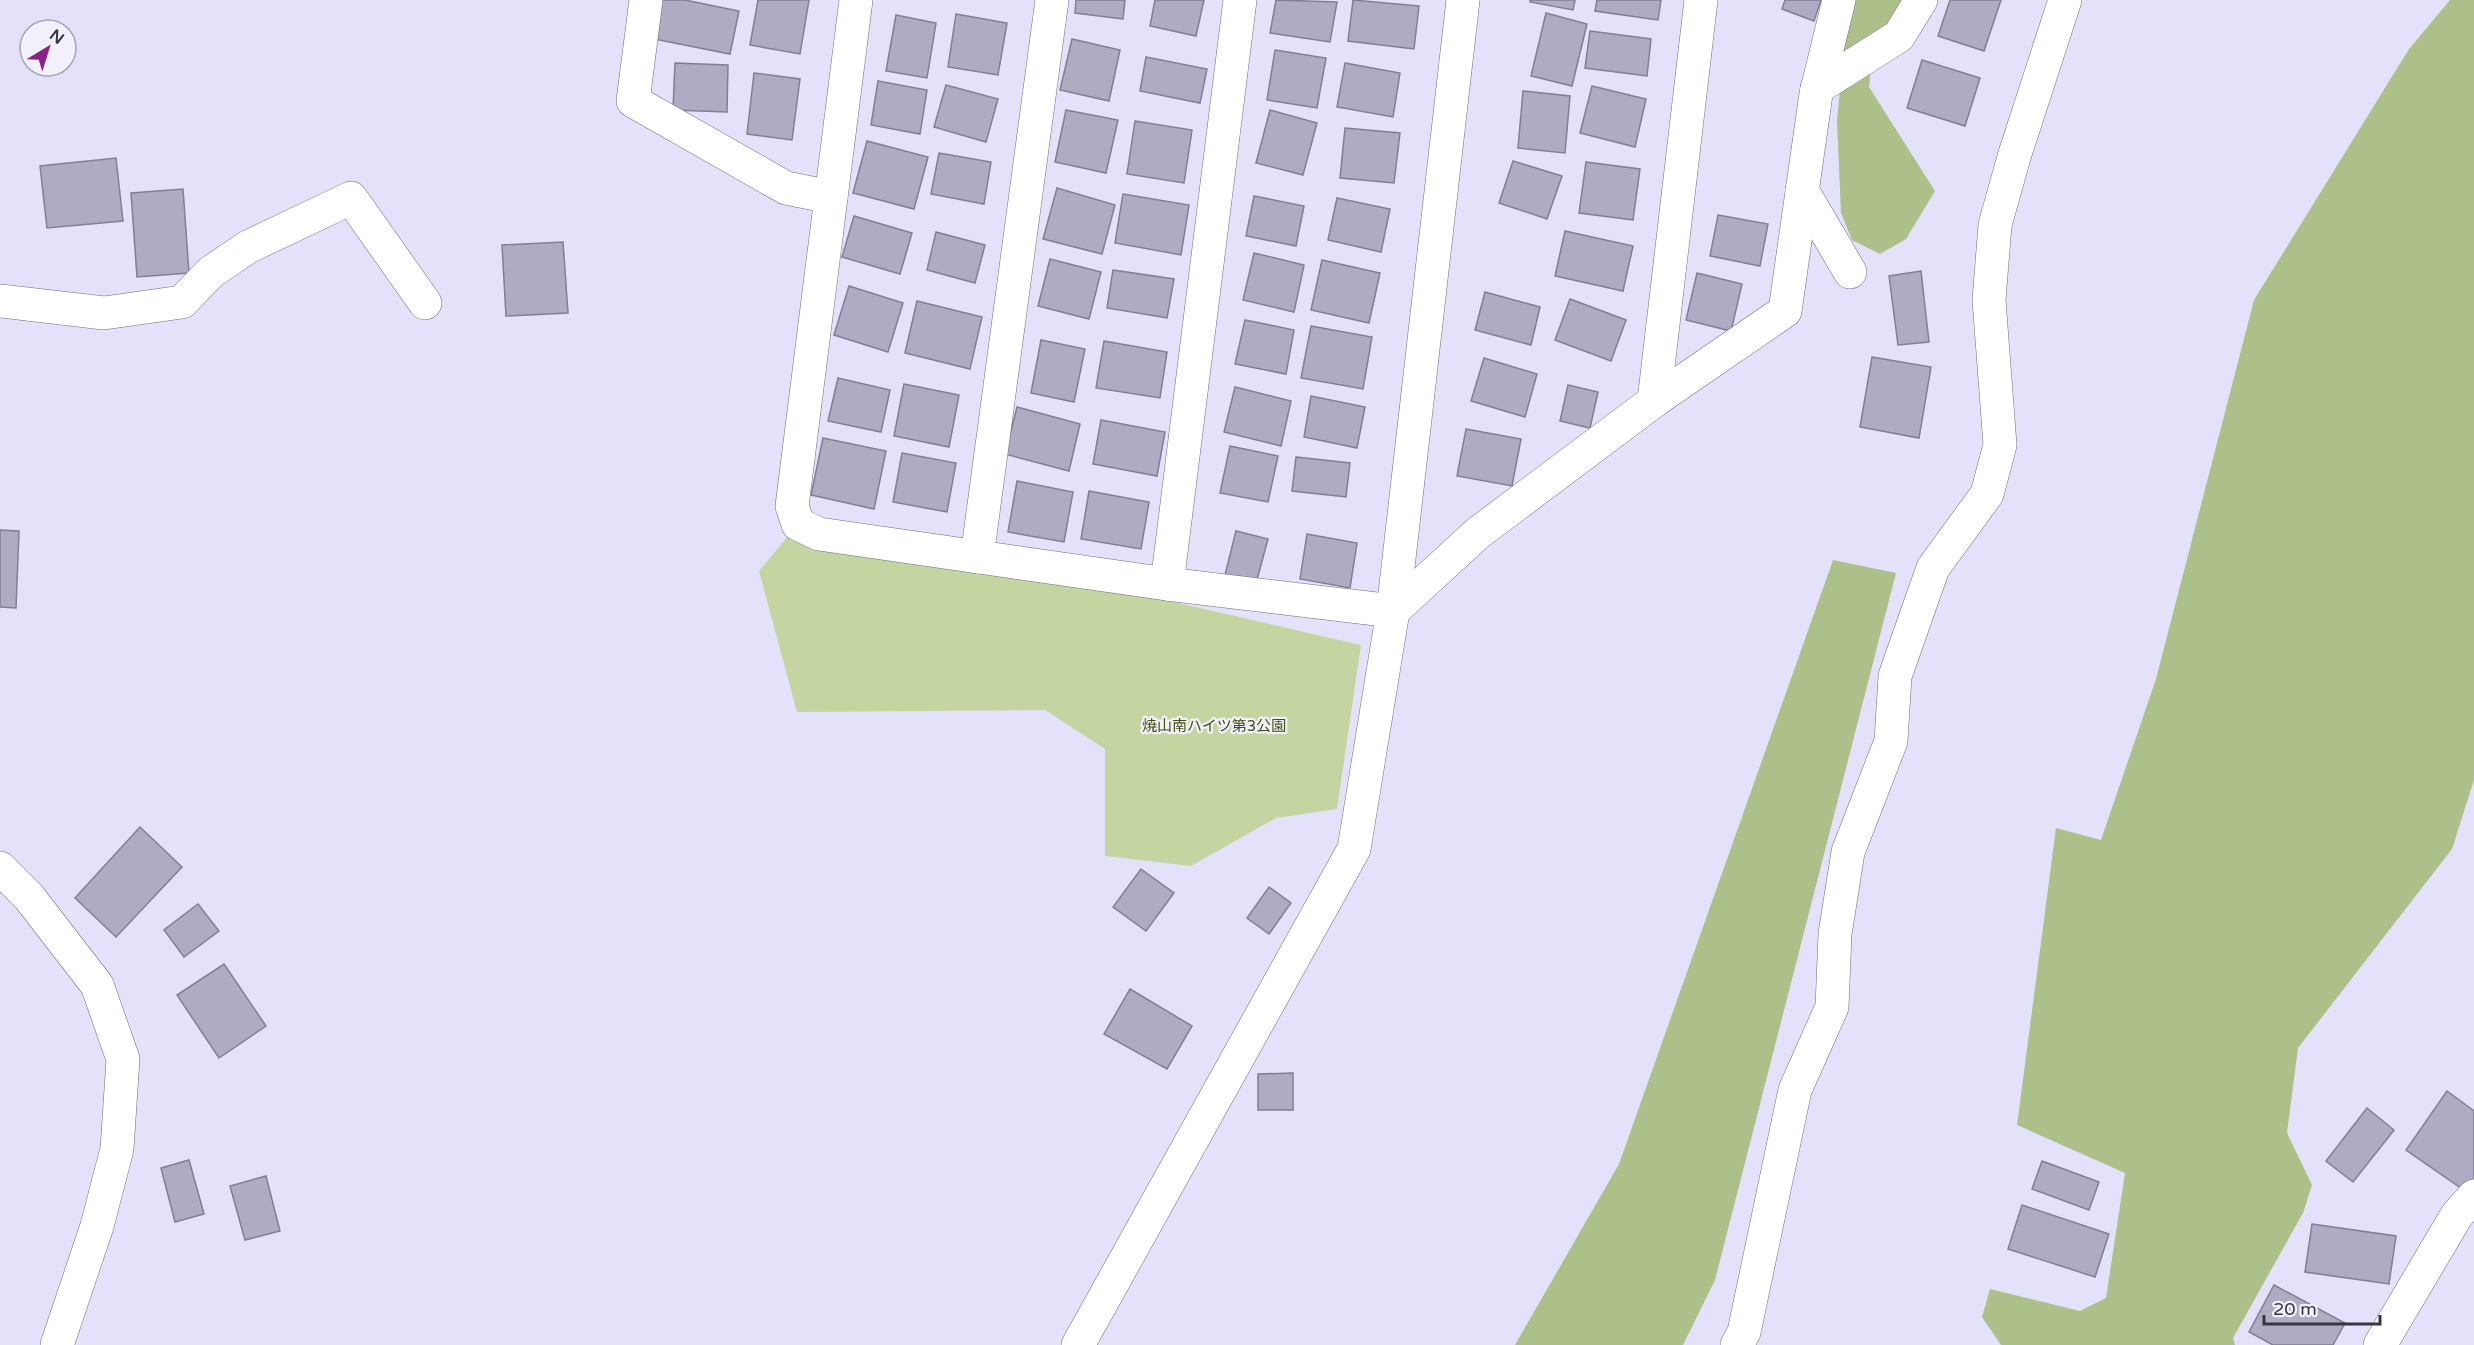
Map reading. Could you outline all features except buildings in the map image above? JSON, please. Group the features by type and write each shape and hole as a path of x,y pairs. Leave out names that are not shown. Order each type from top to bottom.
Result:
{"street":[{"path":"646,0 633,101 786,188 831,197"},
{"path":"856,0 792,506 798,524 819,534 1167,584 1393,611 1478,533 1654,401 1785,311 1817,88 1839,0"},
{"path":"977,557 1052,0"},
{"path":"1167,584 1240,0"},
{"path":"1078,1345 1354,849 1393,611 1463,0"},
{"path":"1654,401 1701,0"},
{"path":"1817,88 1899,36 1921,0"},
{"path":"1737,1345 1744,1332 1795,1090 1832,1007 1835,934 1848,852 1891,741 1895,676 1933,568 1987,494 2000,445 1989,300 1995,225 2014,157 2066,0"},
{"path":"1802,190 1850,272"},
{"path":"0,301 104,314 182,302 211,272 248,247 351,198 425,303"},
{"path":"0,868 29,897 97,985 123,1059 117,1149 97,1226 57,1345"},
{"path":"2380,1345 2457,1215 2474,1196"}],"green space":[{"path":"1855,0 1905,0 1872,59 1869,87 1935,191 1906,239 1880,254 1852,240 1841,213 1837,121 1846,29"},
{"path":"2450,0 2474,0 2474,780 2452,849 2298,1048 2287,1133 2312,1185 2303,1213 2233,1338 2235,1345 2001,1345 1982,1317 1990,1289 2080,1311 2106,1298 2125,1173 2017,1125 2056,828 2101,840 2156,679 2254,300 2409,49"},
{"name":"焼山南ハイツ第3公園","path":"798,524 977,557 1361,645 1337,809 1276,818 1191,866 1105,856 1105,749 1045,710 797,712 759,571"},
{"path":"1833,560 1896,573 1715,1280 1683,1345 1515,1345 1619,1164"}]}
